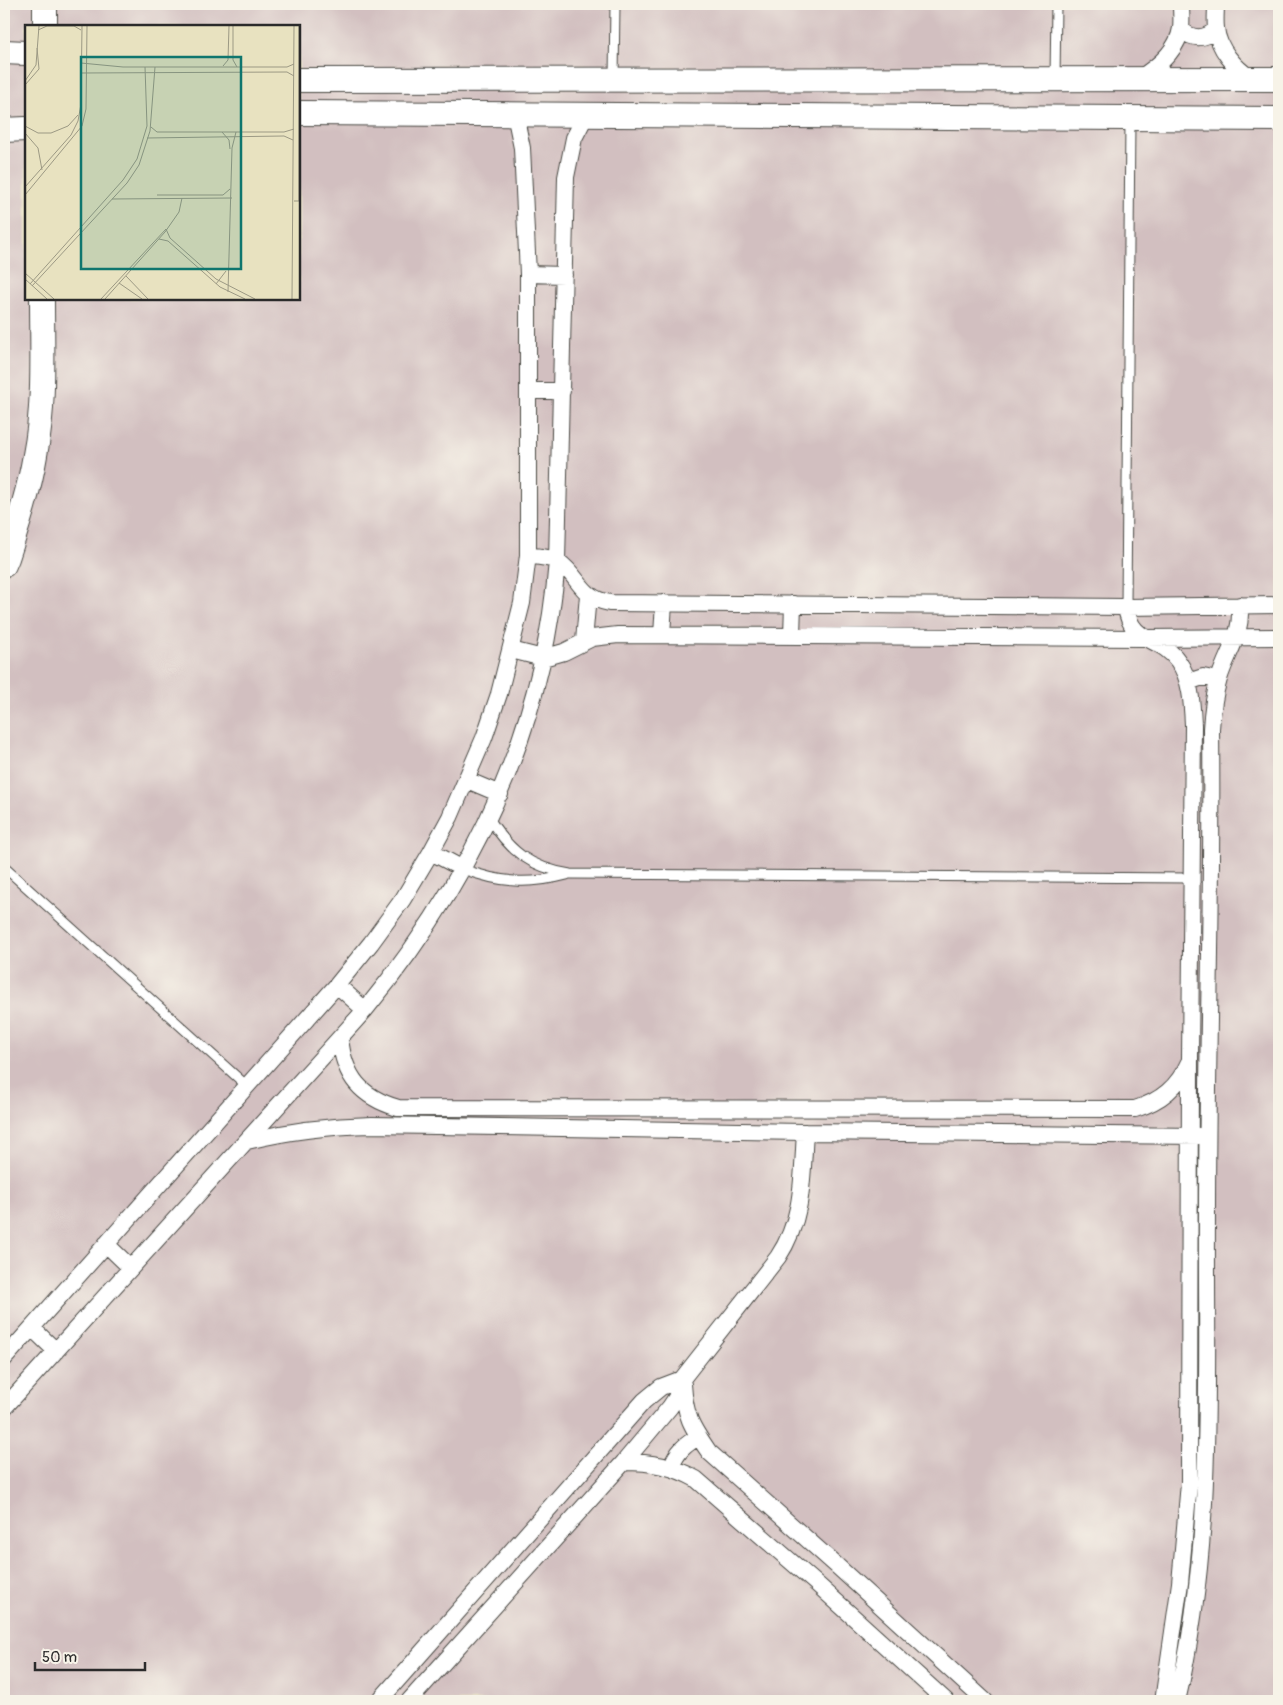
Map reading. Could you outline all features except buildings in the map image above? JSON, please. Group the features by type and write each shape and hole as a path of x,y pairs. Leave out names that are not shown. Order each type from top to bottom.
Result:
{"street":[{"path":"46,4 46,25"},
{"path":"1137,79 1164,59 1177,40 1181,29 1181,4"},
{"path":"1216,4 1216,29 1219,39 1229,58 1243,73 1252,79"},
{"path":"1181,29 1192,37 1198,38 1211,34 1216,29"},
{"path":"4,52 25,53"},
{"path":"300,80 1279,79"},
{"path":"4,1359 337,985 371,943 431,852 467,780 496,703 511,650 522,603 528,555 528,274 522,148 515,114 515,80"},
{"path":"4,1408 366,1010 417,944 463,869 500,794 528,713 543,658 554,596 557,561 562,392 566,177 574,138 588,108 589,80"},
{"path":"733,116 734,80"},
{"path":"959,80 959,117"},
{"path":"300,113 1279,119"},
{"path":"4,130 25,129"},
{"path":"528,274 564,275"},
{"path":"5,560 28,490 36,453 40,416 42,300"},
{"path":"528,391 562,392"},
{"path":"528,555 557,561 588,595 602,602 610,603 1126,607 1279,605"},
{"path":"584,641 588,595"},
{"path":"662,635 664,603"},
{"path":"792,635 793,604"},
{"path":"1163,1701 1179,1593 1198,1382 1207,1136 1212,712 1218,680 1237,636 1241,615 1240,605"},
{"path":"1126,607 1127,617 1137,633 1168,650 1184,670 1192,704 1194,746 1190,1136 1198,1382 1205,1484 1192,1620 1177,1701"},
{"path":"511,650 543,658 564,652 584,641 609,635 1279,637"},
{"path":"1188,682 1203,677 1218,680"},
{"path":"1194,746 1211,746"},
{"path":"467,780 500,794"},
{"path":"431,852 463,869"},
{"path":"337,985 366,1010"},
{"path":"340,1038 342,1055 347,1070 356,1084 368,1095 382,1103 398,1108 1135,1108 1156,1100 1174,1086 1184,1074 1190,1060"},
{"path":"428,1108 428,1127"},
{"path":"700,1109 700,1130"},
{"path":"247,1141 296,1130 372,1125 1207,1136"},
{"path":"409,1701 624,1462 670,1407 676,1398 682,1379 787,1244 798,1213 805,1132"},
{"path":"106,1244 132,1268"},
{"path":"32,1328 56,1351"},
{"path":"682,1379 684,1407 693,1429 709,1452 984,1701"},
{"path":"378,1701 644,1401 661,1388 682,1379"},
{"path":"671,1467 681,1449 699,1437"},
{"path":"624,1462 648,1463 671,1467 696,1479 818,1585 946,1701"},
{"path":"818,1585 836,1565"},
{"path":"897,1657 915,1638"}],"lane":[{"path":"614,80 615,4"},
{"path":"1054,80 1056,4"},
{"path":"1126,607 1130,118"},
{"path":"489,818 514,851 537,865 570,874 1192,878"},
{"path":"4,867 247,1086"},
{"path":"463,869 484,877 520,882 549,880 570,874"}],"shaded area":[{"path":"4,4 1279,4 1279,1701 4,1701"}]}
